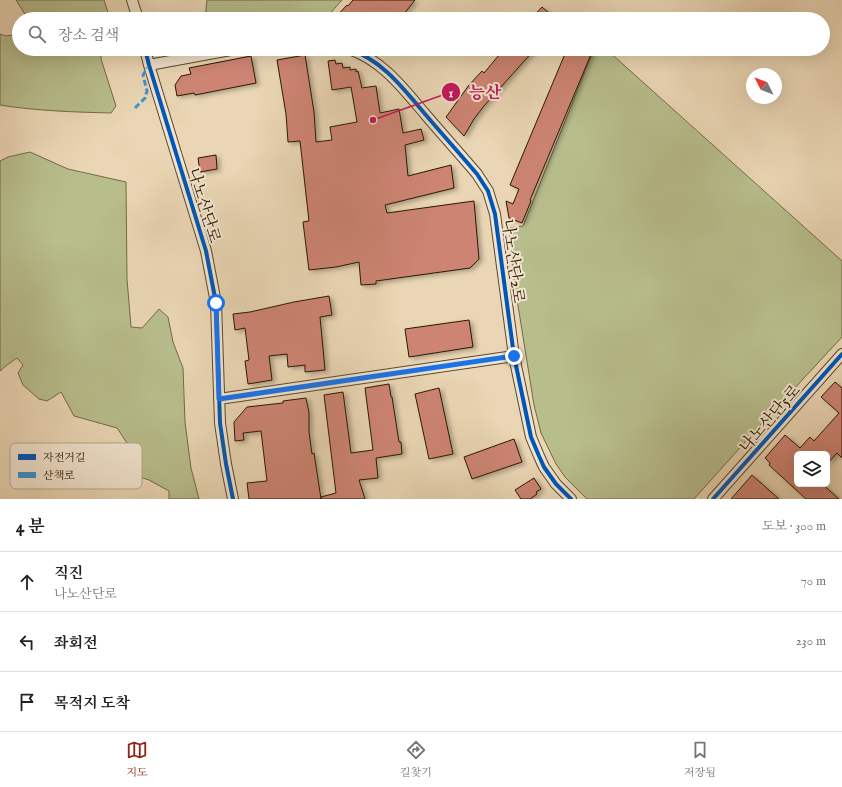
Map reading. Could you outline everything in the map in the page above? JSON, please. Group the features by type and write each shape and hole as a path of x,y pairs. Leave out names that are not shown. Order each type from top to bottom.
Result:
{"street":[{"path":"132,0 136,12"},
{"name":"나노산단로","path":"147,56 206,251 216,303 220,423 233,499"},
{"path":"149,65 198,56"},
{"name":"나노산단2로","path":"365,56 379,65 395,79 478,174 488,191 495,214 514,356 531,437 544,467 556,484 571,499"},
{"name":"나노산단5로","path":"713,499 842,354"},
{"path":"219,399 514,356"}],"green space":[{"path":"16,0 104,0 108,12 24,12"},
{"path":"207,0 342,0 331,12 206,12"},
{"path":"0,34 6,36 12,35 12,56 101,56 116,106 111,113 69,112 0,105"},
{"path":"591,56 614,56 842,261 842,337 694,499 587,499 565,477 556,464 541,433 534,405 515,287 509,228 523,226"},
{"path":"30,152 68,169 126,182 127,279 131,327 142,328 159,309 168,317 173,342 183,368 185,422 191,468 199,499 169,499 169,491 142,478 142,443 127,443 117,428 74,416 61,392 47,401 39,399 23,385 18,373 23,365 17,358 0,371 0,161 8,157"}],"building":[{"path":"353,0 415,0 406,12 340,12 347,5 348,6"},
{"path":"542,7 548,12 537,12"},
{"path":"251,56 256,83 195,95 194,93 177,96 175,85 181,76 191,74 189,68"},
{"path":"305,56 314,112 316,142 332,140 330,127 357,122 351,87 332,90 328,61 335,60 336,64 342,63 343,68 350,67 350,70 356,69 356,72 358,71 362,88 376,86 380,113 399,109 403,133 421,129 424,140 405,145 408,176 451,165 454,188 385,205 387,213 474,201 479,259 470,268 376,281 376,284 361,285 359,262 336,267 309,270 303,222 309,221 300,141 288,142 286,114 277,60"},
{"path":"498,56 529,56 484,106 464,136 446,117 469,85 482,71 484,73"},
{"path":"564,56 590,56 530,200 531,201 522,223 509,218 506,201 513,204 519,189 510,185"},
{"path":"216,155 217,169 200,172 198,158"},
{"path":"329,296 332,315 320,317 325,370 305,372 305,365 288,367 287,354 269,356 272,380 248,384 245,361 249,360 245,328 235,330 233,314"},
{"path":"469,320 473,347 409,357 405,329"},
{"path":"835,382 842,388 842,458 837,453 830,461 830,451 794,451 794,487 825,487 839,499 806,499 769,465 770,463 765,458 785,435 800,448 810,437 814,441 839,413 821,397"},
{"path":"389,384 399,442 401,442 402,454 376,458 378,478 359,480 365,499 321,499 321,497 336,493 324,395 343,392 351,453 373,450 365,388"},
{"path":"439,388 453,454 429,459 415,394"},
{"path":"306,398 309,413 309,432 312,454 314,453 321,499 249,499 247,483 267,481 261,431 243,433 244,440 235,441 234,422 247,407 283,403 283,401"},
{"path":"514,439 522,462 472,479 464,457"},
{"path":"752,475 779,499 731,499"},
{"path":"534,478 541,489 530,499 521,499 515,490"}],"marked path":[{"path":"135,108 145,98 147,91 143,75 149,65"}],"cycle path":[{"path":"147,56 206,251 216,303 220,423 233,499"},
{"path":"365,56 382,68 400,85 477,174 488,191 495,214 514,356 531,437 544,467 556,484 571,499"},
{"path":"713,499 842,354"}],"place":[{"name":"능산","path":"373,120"}],"route":[{"path":"216,303 219,399 514,356"}]}
